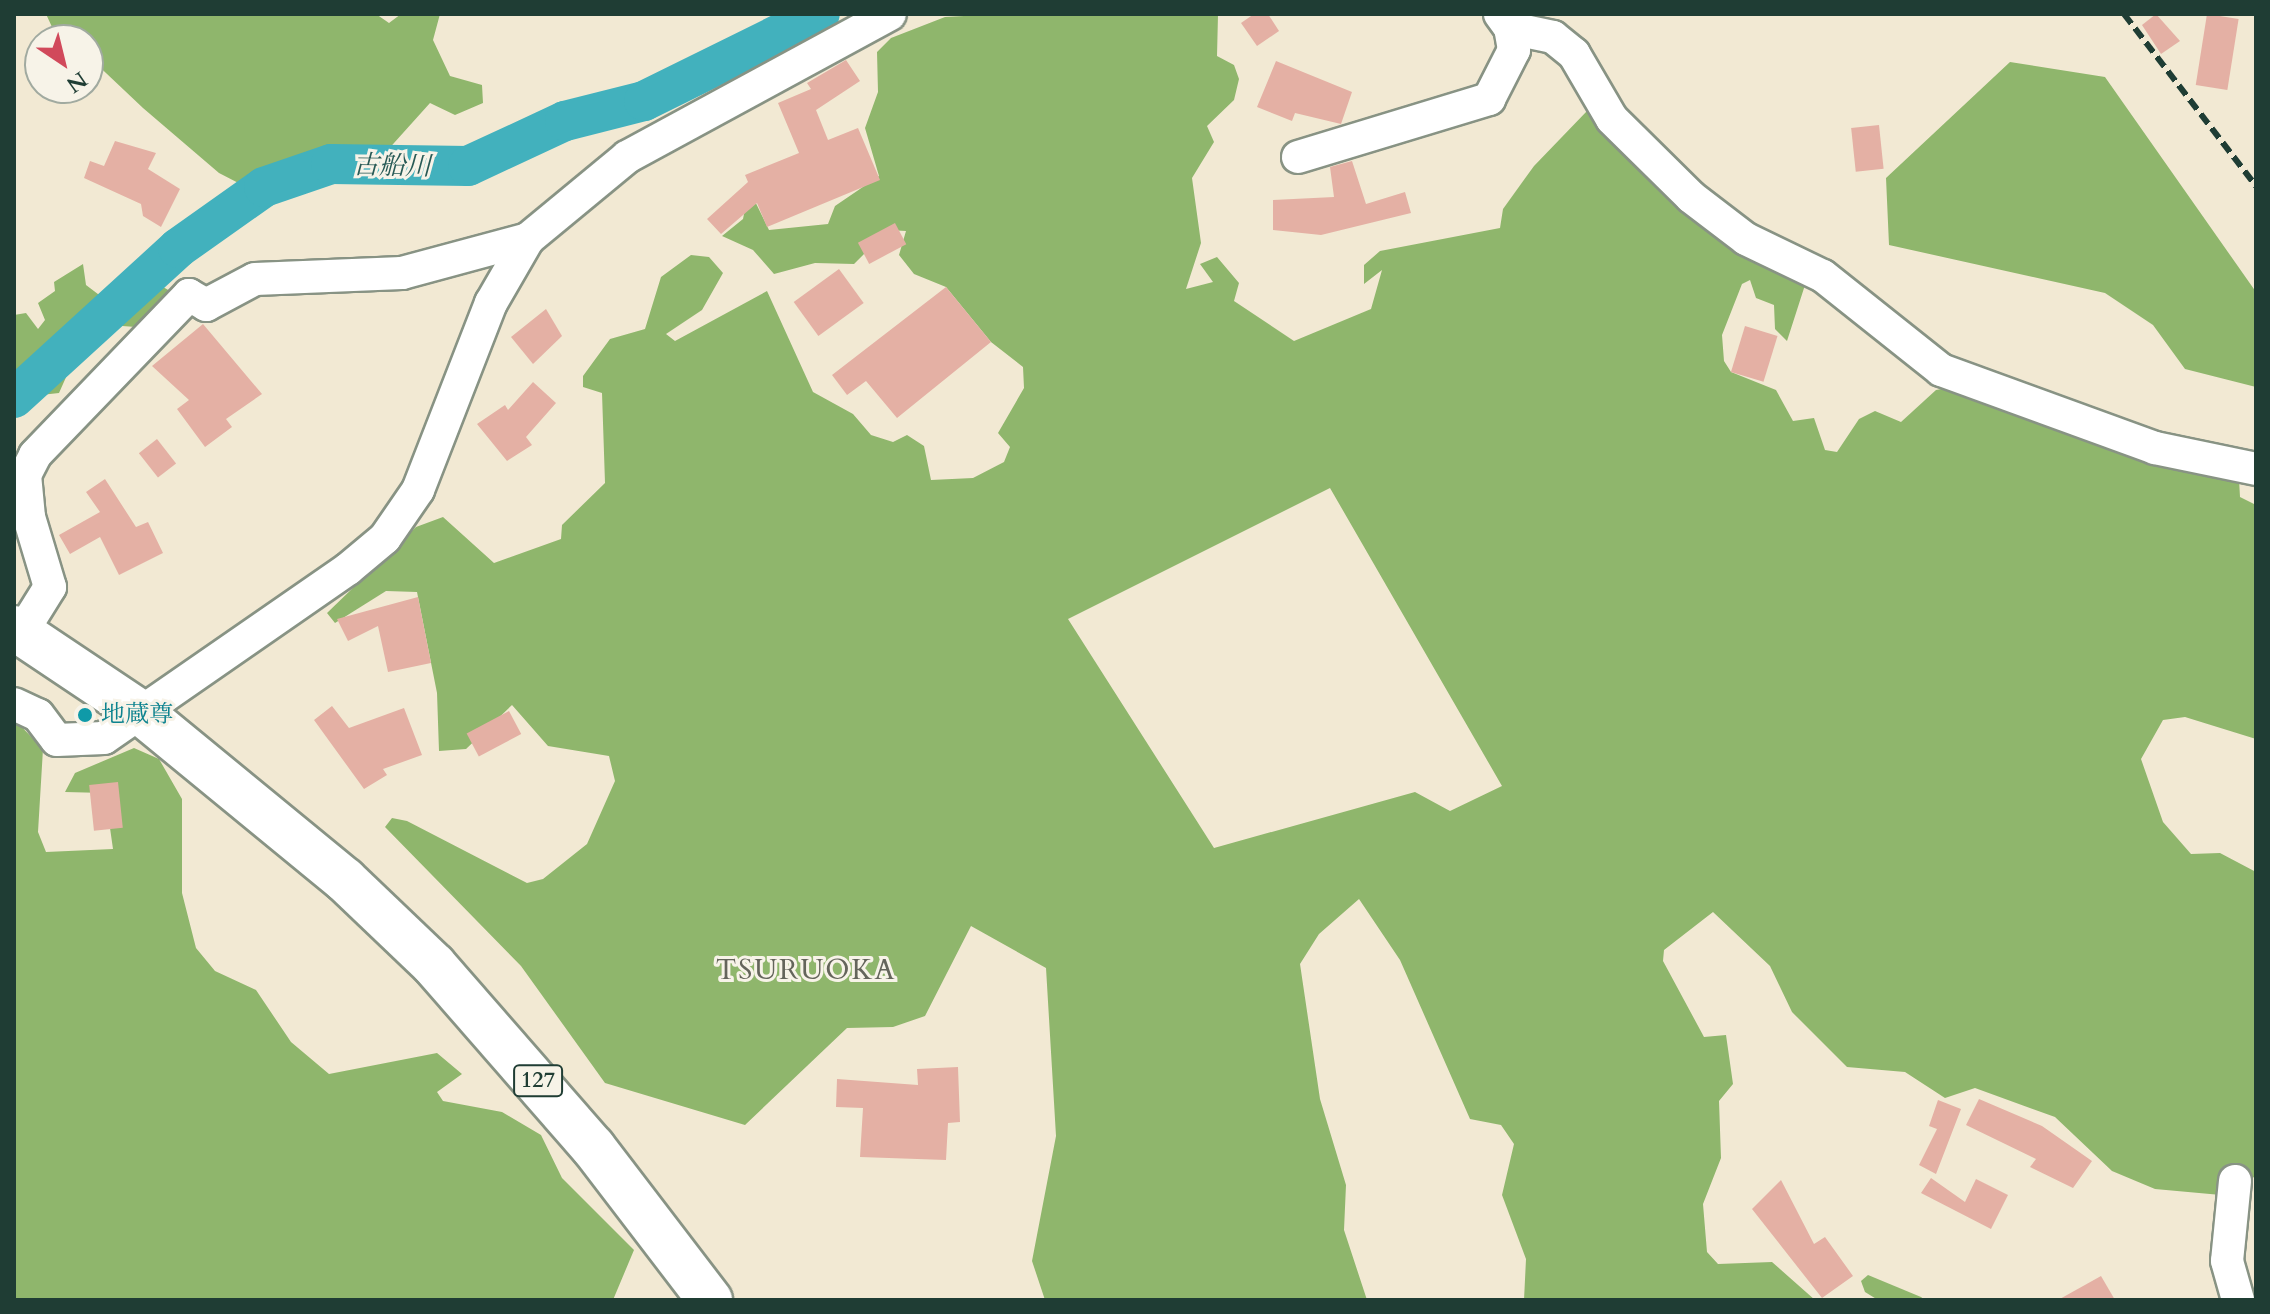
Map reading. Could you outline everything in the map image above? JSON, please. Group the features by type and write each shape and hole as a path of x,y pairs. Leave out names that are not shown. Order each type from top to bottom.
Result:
{"highway":[{"name":"127","path":"21,618 154,708 345,880 515,1054 710,1300"}],"street":[{"path":"14,704 38,715 57,740 79,744 154,708 385,538 418,490 491,303 528,239 627,157 890,14"},
{"path":"1298,157 1489,99 1514,50 1505,21"},
{"path":"1505,21 1553,37 1574,54 1612,119 1691,197 1746,239 1823,276 1941,370 2155,448 2256,469"},
{"path":"21,618 50,587 29,517 25,475 35,455 189,295 206,305 255,279 402,273 528,239"},
{"path":"2235,1181 2227,1261 2238,1300"}],"green space":[{"path":"46,14 376,14 389,23 401,14 440,14 433,40 450,76 482,85 483,103 455,115 430,103 367,173 325,182 301,175 250,189 219,173 104,71 104,24 51,24"},
{"path":"1002,14 1218,15 1217,56 1234,65 1239,79 1234,100 1207,126 1214,142 1192,178 1201,243 1186,289 1213,282 1200,264 1217,257 1239,283 1234,301 1294,341 1371,309 1382,270 1364,284 1364,265 1380,251 1500,228 1503,209 1534,166 1587,111 1805,285 1787,341 1775,329 1774,305 1756,298 1750,280 1742,284 1722,335 1724,361 1731,372 1776,390 1793,421 1814,418 1825,450 1837,452 1859,419 1875,411 1901,422 1936,390 1952,387 2239,479 2240,497 2256,505 2256,739 2185,717 2163,720 2141,759 2163,822 2191,854 2220,853 2256,872 2256,1176 2221,1195 2155,1189 2112,1171 2055,1117 1975,1088 1945,1098 1905,1072 1847,1067 1792,1012 1770,966 1713,912 1664,950 1663,961 1704,1037 1726,1035 1733,1084 1719,1101 1721,1158 1703,1204 1707,1252 1718,1264 1772,1262 1815,1300 1524,1300 1526,1259 1502,1195 1514,1144 1501,1125 1470,1119 1400,960 1359,899 1319,934 1300,964 1320,1099 1346,1185 1344,1230 1367,1300 1045,1300 1032,1261 1056,1136 1046,968 971,926 925,1016 893,1027 847,1028 745,1125 605,1083 521,966 385,827 392,818 407,821 527,883 543,879 587,844 615,781 609,756 548,746 512,705 466,749 439,751 437,693 417,592 386,591 335,623 327,613 416,527 443,517 494,563 561,539 562,525 605,483 602,393 583,387 583,376 610,339 645,329 661,277 691,255 709,257 723,273 702,310 666,334 675,341 767,291 813,392 853,414 871,435 893,442 907,435 924,446 931,480 973,478 1004,462 1010,447 998,433 1024,388 1023,367 991,342 946,287 914,274 899,255 906,231 888,230 854,264 815,263 774,274 753,250 722,236 743,219 749,189 769,230 828,224 835,206 879,176 865,128 878,92 877,52 891,38 945,17","holes":["1330,488 1502,786 1450,811 1415,792 1214,848 1068,619"]},
{"path":"2010,62 2105,77 2256,292 2256,387 2185,369 2153,325 2105,293 1889,245 1886,178"},
{"path":"83,264 86,285 123,313 158,284 175,294 149,328 109,325 75,357 59,393 14,398 14,315 26,313 38,329 45,320 38,303 55,291 54,282"},
{"path":"14,719 43,749 38,832 46,852 113,849 105,793 65,792 75,773 134,748 159,759 182,799 182,893 196,948 215,971 256,990 291,1042 329,1074 437,1053 462,1074 437,1092 443,1101 502,1112 541,1135 562,1178 634,1250 613,1300 14,1300"},
{"path":"1868,1275 1925,1300 1878,1300 1865,1292 1861,1281"}],"building":[{"path":"1254,14 1268,14 1279,31 1257,46 1241,23"},
{"path":"2156,14 2180,41 2161,54 2142,25"},
{"path":"2207,14 2239,19 2227,90 2196,85"},
{"path":"846,60 860,81 816,110 828,140 858,128 880,180 767,227 757,203 721,234 707,219 748,182 745,175 799,153 778,103 811,89 807,83"},
{"path":"1276,61 1352,92 1341,124 1295,113 1292,121 1257,107"},
{"path":"1879,125 1884,169 1856,172 1851,128"},
{"path":"115,141 156,153 148,169 180,189 161,227 143,216 141,204 84,178 90,161 104,166"},
{"path":"1352,161 1366,204 1405,192 1411,213 1321,235 1273,230 1273,200 1334,197 1330,167"},
{"path":"895,223 906,244 869,264 858,243"},
{"path":"839,269 864,303 818,336 794,302"},
{"path":"946,287 991,342 897,418 866,381 847,395 832,375"},
{"path":"546,309 562,336 533,364 511,337"},
{"path":"203,324 262,394 226,419 232,427 205,447 177,409 189,400 152,366"},
{"path":"1745,326 1778,336 1763,382 1731,372"},
{"path":"533,382 556,403 526,437 532,445 507,461 477,424 505,405 508,410"},
{"path":"157,439 176,463 158,478 139,453"},
{"path":"105,479 136,527 148,522 163,553 119,575 100,537 70,554 59,535 100,512 86,492"},
{"path":"418,597 431,663 388,672 378,626 348,641 337,619"},
{"path":"332,706 349,728 404,708 422,755 383,769 387,775 364,789 314,720"},
{"path":"509,711 521,734 479,756 467,734"},
{"path":"118,782 123,828 94,831 89,785"},
{"path":"958,1067 960,1122 948,1123 946,1160 860,1157 863,1108 836,1107 837,1079 918,1085 917,1069"},
{"path":"1979,1099 2042,1126 2092,1161 2073,1188 2030,1167 2036,1159 1966,1125"},
{"path":"1938,1100 1961,1109 1936,1174 1919,1165 1937,1129 1929,1126"},
{"path":"1931,1178 1965,1202 1976,1179 2008,1195 1991,1229 1921,1193"},
{"path":"1781,1180 1814,1244 1825,1237 1853,1276 1822,1298 1752,1209"},
{"path":"2101,1276 2115,1300 2058,1300"}],"waterway":[{"name":"古船川","path":"14,398 178,248 264,187 331,164 468,166 565,121 644,101 820,14"}],"railway":[{"path":"2124,14 2256,186"}],"place":[{"name":"地蔵尊","path":"85,715"}],"district":[{"name":"TSURUOKA","path":"806,970"}]}
